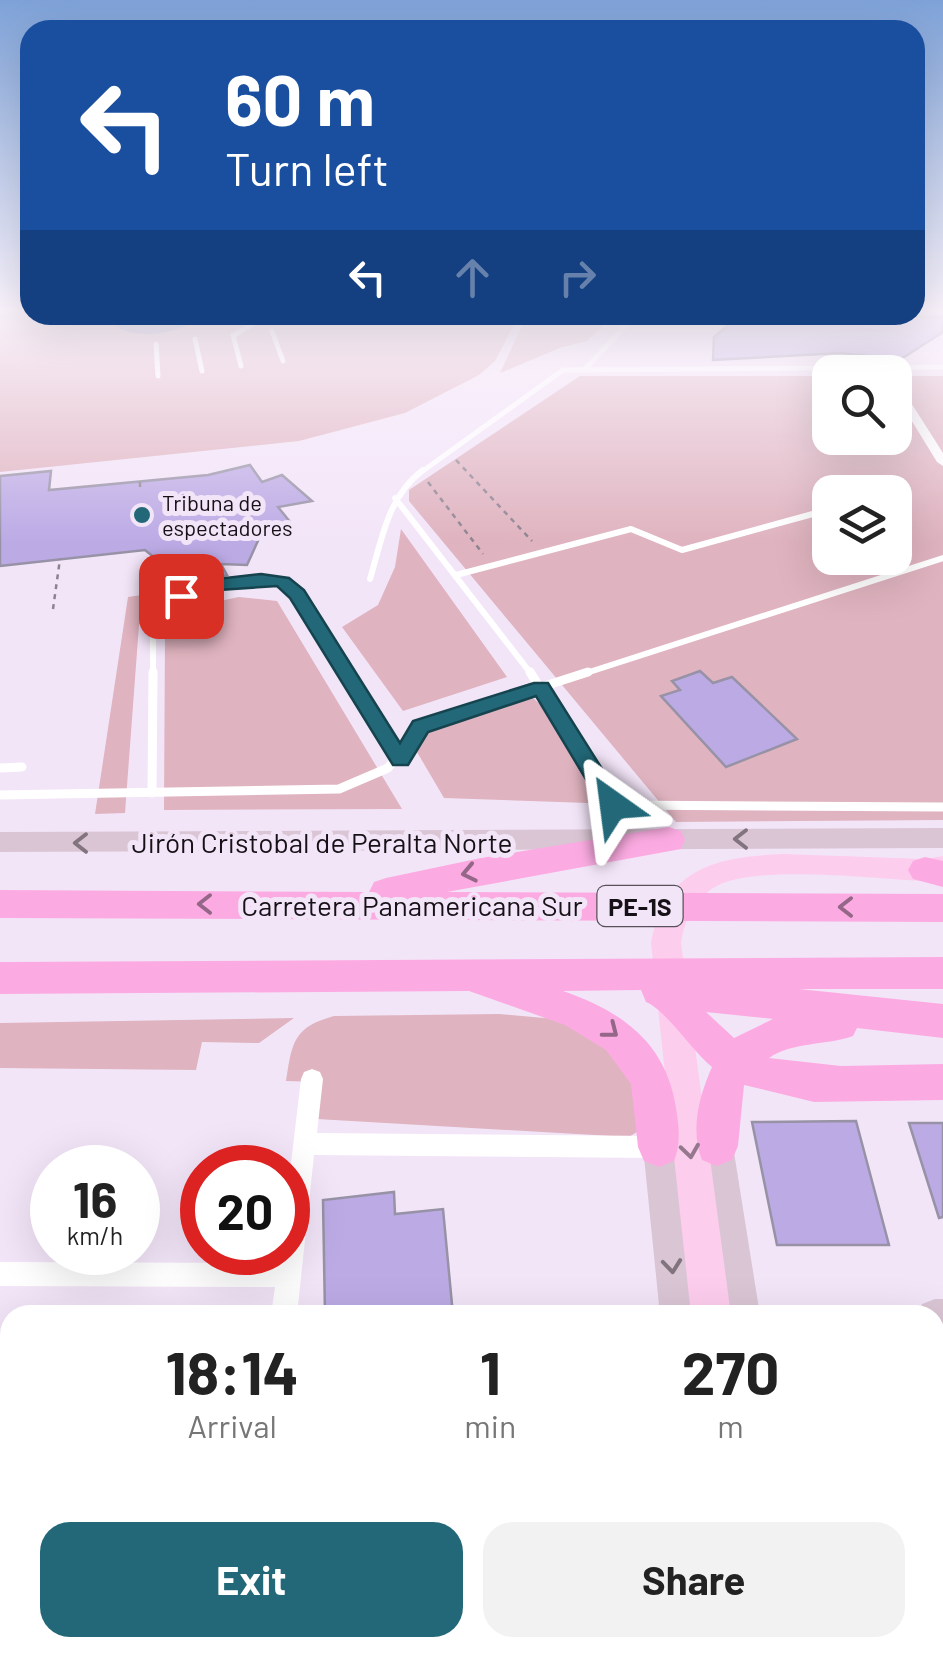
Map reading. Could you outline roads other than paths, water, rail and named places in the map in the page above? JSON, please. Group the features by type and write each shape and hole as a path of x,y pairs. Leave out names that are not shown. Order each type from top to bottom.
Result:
{"highway":[{"path":"338,904 481,870 669,840"},
{"name":"Carretera Panamericana Sur","path":"0,904 943,908"},
{"path":"608,973 661,992 934,1020"},
{"path":"0,978 943,974"},
{"path":"464,975 588,1014 630,1046 650,1080 659,1148"},
{"path":"671,997 719,1049 764,1075 835,1083 943,1082"},
{"path":"717,1146 716,1118 723,1082 740,1055 768,1035 806,1026 934,1020"}],"main road":[{"path":"711,1305 671,997 668,927 680,901 711,876 752,867 937,870"}],"street":[{"path":"912,413 943,462"},
{"name":"Jirón Cristobal de Peralta Norte","path":"0,842 943,838"},
{"path":"312,1078 304,1144 659,1148 677,1305"},
{"path":"717,1146 741,1305"},
{"path":"0,1274 180,1275"},
{"path":"285,1305 289,1275"}],"lane":[{"path":"370,579 404,484 533,388"},
{"path":"396,498 541,687 613,805 943,807"},
{"path":"456,576 631,529 643,530 670,548 682,550 812,514"},
{"path":"0,795 338,789 376,779 400,760 421,726 943,558"},
{"path":"152,794 153,627 181,596 200,586 261,580 282,582 297,594 400,760"},
{"path":"0,768 22,767"}],"place":[{"name":"Tribuna de espectadores","path":"142,515"}]}
